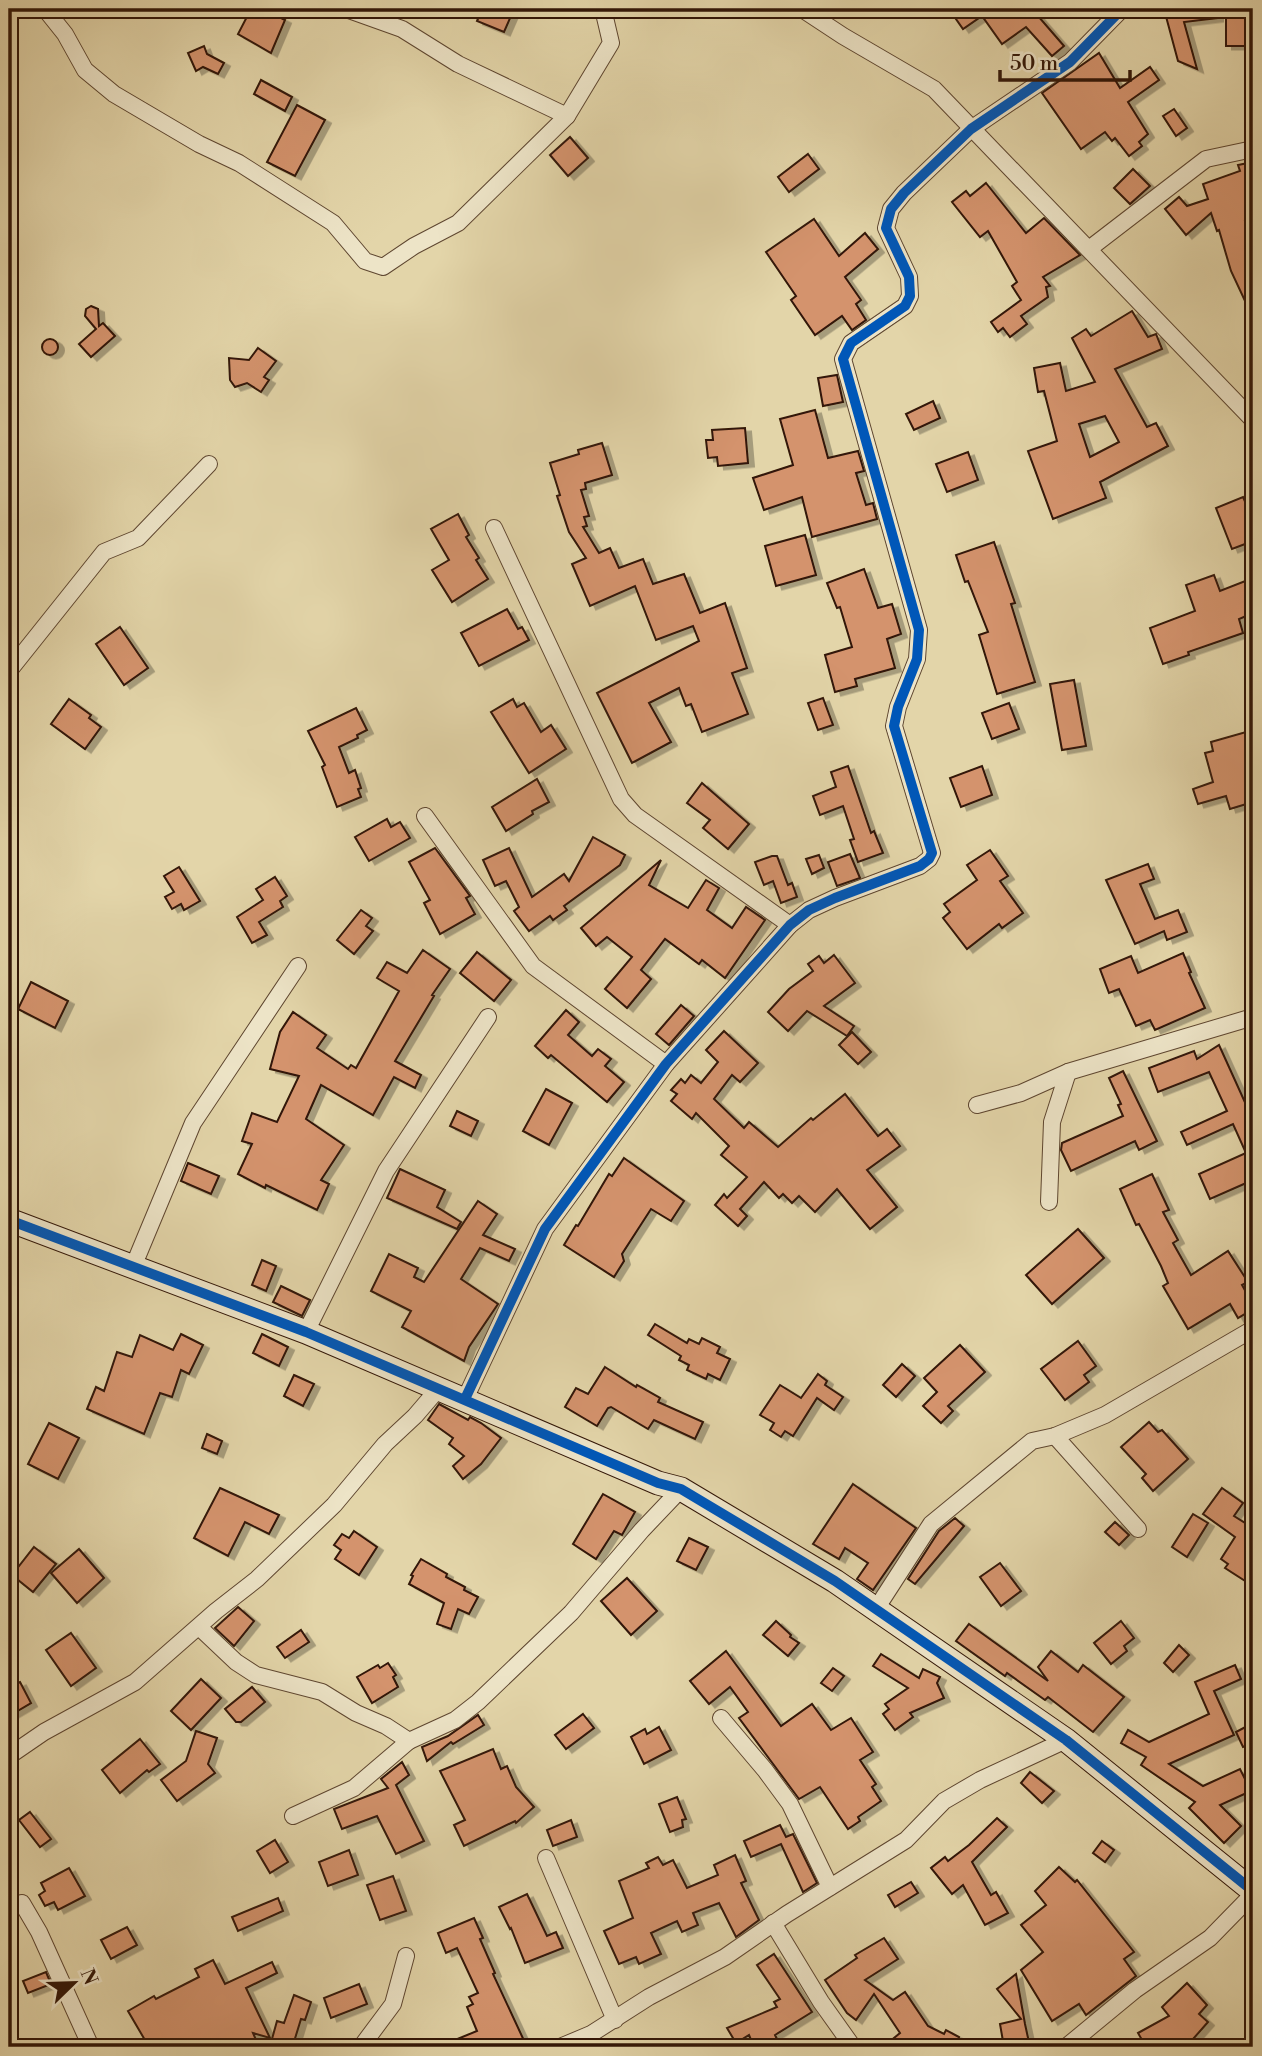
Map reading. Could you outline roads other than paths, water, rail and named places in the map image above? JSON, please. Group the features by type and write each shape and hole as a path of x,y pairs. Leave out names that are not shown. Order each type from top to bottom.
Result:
{"street":[{"path":"45,9 65,34 85,70 114,94 199,144 239,163 333,223 365,261 383,267 414,246 458,223 567,116 611,43 603,9"},
{"path":"346,9 402,29 457,64 567,116"},
{"path":"802,9 934,89 1253,420"},
{"path":"465,1399 545,1229 666,1064 790,925 809,910 835,898 920,866 932,853 894,726 898,707 917,659 919,630 843,359 851,343 905,306 910,296 909,277 886,228 891,209 904,193 971,129 1070,62 1122,9"},
{"path":"1089,249 1206,159 1253,149"},
{"path":"9,671 104,552 138,538 209,464"},
{"path":"494,528 621,799 635,815 790,925"},
{"path":"425,816 533,966 666,1064"},
{"path":"133,1267 193,1123 298,966"},
{"path":"306,1332 386,1171 488,1017"},
{"path":"977,1105 1021,1093 1068,1072 1253,1017"},
{"path":"1049,1202 1052,1122 1068,1072"},
{"path":"9,1220 306,1332 659,1483 681,1489 835,1581 1066,1740 1253,1893 1210,1938 1135,1990 1066,2047"},
{"path":"876,1609 931,1524 1032,1441 1055,1436 1105,1415 1253,1329"},
{"path":"9,1756 44,1732 135,1682 257,1579 334,1505 385,1444 415,1416 439,1388"},
{"path":"1055,1436 1138,1529"},
{"path":"293,1816 354,1788 409,1741 455,1720 478,1702 571,1613 681,1489"},
{"path":"199,1627 236,1662 256,1675 322,1692 355,1713 386,1726 409,1741"},
{"path":"721,1718 790,1804 830,1887"},
{"path":"560,2047 615,2020 649,1997 725,1957 906,1840 944,1801 980,1780 1066,1740"},
{"path":"546,1858 615,2020"},
{"path":"22,1903 39,1932 91,2047"},
{"path":"774,1923 821,2002 853,2047"},
{"path":"361,2047 393,2004 406,1956"}]}
